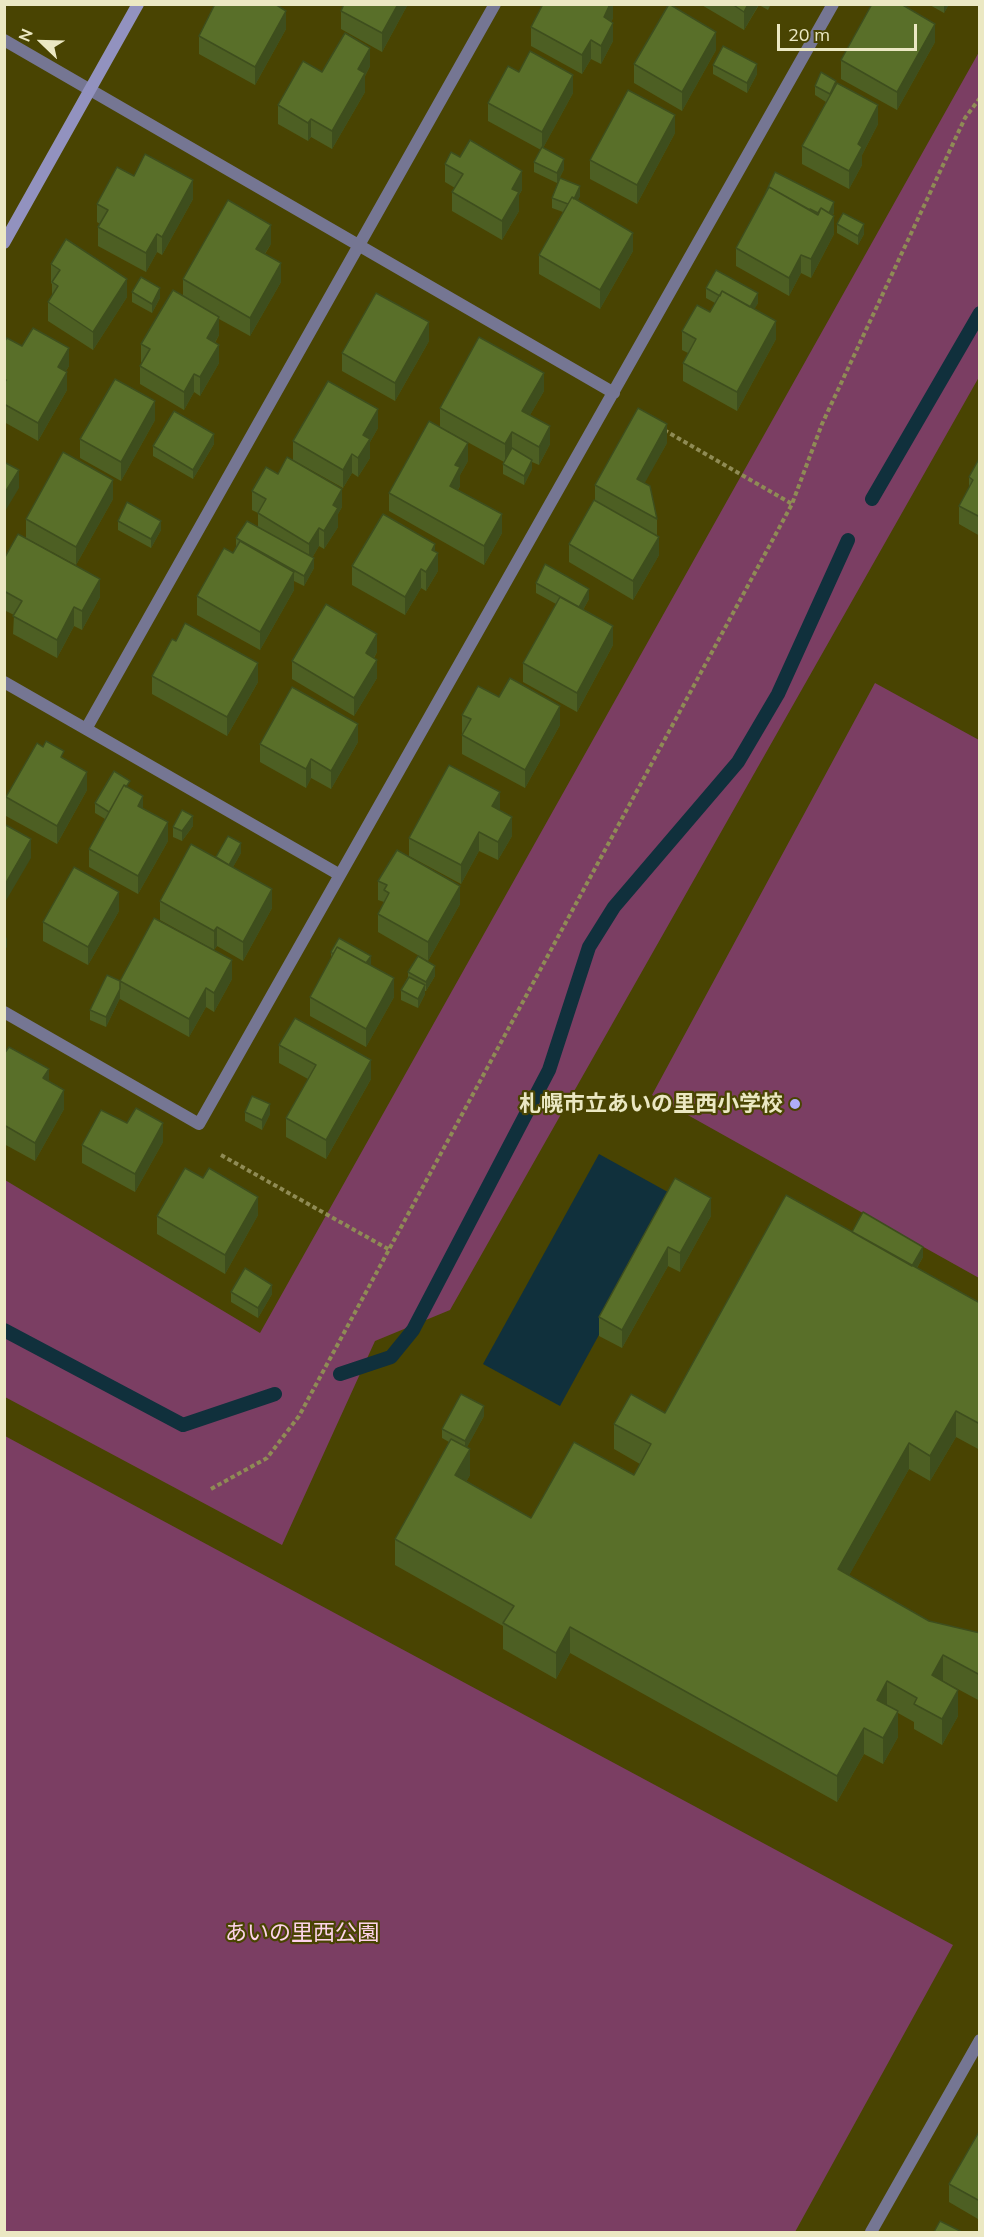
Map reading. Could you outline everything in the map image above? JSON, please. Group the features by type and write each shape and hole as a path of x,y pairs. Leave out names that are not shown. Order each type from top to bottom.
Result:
{"street":[{"path":"4,243 138,4"},
{"path":"86,729 495,4"},
{"path":"4,1012 199,1124 833,4"},
{"path":"4,40 614,393"},
{"path":"4,682 340,875"},
{"path":"871,2232 980,2040"}],"path":[{"path":"211,1489 267,1458 299,1416 792,504 822,424 965,118 980,98"},
{"path":"658,426 792,504"},
{"path":"221,1155 390,1250"}],"green space":[{"path":"979,52 979,377 450,1310 375,1341 282,1545 5,1397 5,1180 260,1333"},
{"path":"875,683 979,740 979,1278 652,1095"},
{"name":"あいの里西公園","path":"5,1436 953,1945 795,2232 5,2232"}],"water":[{"path":"599,1154 675,1196 560,1406 483,1364"}],"building":[{"path":"215,4 275,4 286,11 255,67 199,36"},
{"path":"344,4 398,4 382,33 341,11"},
{"path":"543,4 610,4 604,17 613,23 601,46 591,40 582,55 531,27"},
{"path":"669,4 716,32 682,92 634,64"},
{"path":"732,4 748,4 744,12"},
{"path":"872,4 901,4 935,24 897,92 841,60"},
{"path":"345,33 370,48 358,69 365,73 332,131 311,119 308,123 278,105 303,61 322,72"},
{"path":"723,46 757,64 747,83 713,65"},
{"path":"530,51 573,75 542,132 488,103 508,66 519,72"},
{"path":"821,72 836,81 830,94 815,86"},
{"path":"837,83 878,105 858,144 862,147 849,171 802,146"},
{"path":"628,90 675,115 637,185 590,160"},
{"path":"470,140 522,171 512,189 519,192 502,221 452,192 463,174 445,164 451,152 460,157"},
{"path":"542,147 564,159 557,173 534,162"},
{"path":"145,154 193,180 162,237 157,234 146,253 98,227 108,210 97,204 117,167 134,176"},
{"path":"775,172 834,202 829,213 821,208 818,213 810,210 769,187 766,192"},
{"path":"560,178 580,186 574,199 572,197 568,204 552,198"},
{"path":"769,187 818,215 821,208 834,216 811,259 801,255 789,278 736,248"},
{"path":"572,197 633,233 600,290 539,255"},
{"path":"228,200 271,225 256,249 281,263 250,318 183,279"},
{"path":"843,213 864,224 858,236 837,224"},
{"path":"66,239 127,279 93,332 48,302 58,286 52,282 60,270 51,264"},
{"path":"716,270 758,293 750,307 722,291 720,296 706,288"},
{"path":"141,277 160,288 152,304 132,292"},
{"path":"173,290 219,317 207,338 219,345 200,377 194,374 184,392 140,366 150,349 141,344"},
{"path":"722,291 776,321 737,392 683,363 696,339 682,331 697,305 710,312"},
{"path":"376,293 429,322 395,383 342,353"},
{"path":"33,328 69,348 58,367 67,372 38,423 4,404 6,380 4,379 4,342 7,338 22,346"},
{"path":"479,337 544,373 522,411 550,426 539,447 512,432 505,444 440,408"},
{"path":"115,379 155,401 121,462 80,439"},
{"path":"328,381 378,409 363,435 370,439 358,458 352,454 343,470 293,441"},
{"path":"638,408 667,424 637,479 650,486 657,519 595,485"},
{"path":"174,411 214,434 193,470 153,446"},
{"path":"429,421 468,443 455,465 460,467 450,486 502,514 484,546 389,493"},
{"path":"512,448 532,460 524,476 503,464"},
{"path":"63,452 113,480 76,547 26,519"},
{"path":"287,457 342,489 333,505 338,508 324,531 319,528 309,544 258,513 266,499 252,491 266,467 278,474"},
{"path":"980,457 980,517 959,506 973,480 969,477"},
{"path":"4,462 19,470 4,494"},
{"path":"594,500 659,537 633,581 569,544"},
{"path":"127,502 161,521 151,539 118,521"},
{"path":"383,514 435,544 432,550 438,553 426,572 421,569 405,597 352,566"},
{"path":"247,521 314,558 304,576 236,538"},
{"path":"18,534 100,579 82,611 74,607 57,640 13,616 22,601 4,591 4,559"},
{"path":"240,541 294,572 260,632 197,596 224,548 233,553"},
{"path":"545,564 589,589 579,607 536,583"},
{"path":"560,597 613,626 577,693 523,663"},
{"path":"326,604 377,634 366,653 377,660 354,698 292,661"},
{"path":"185,623 258,663 227,717 152,676 172,639 176,641"},
{"path":"510,678 560,706 525,770 462,735 471,719 462,715 478,686 499,697"},
{"path":"292,687 358,724 331,771 311,759 306,769 260,744"},
{"path":"46,741 64,751 61,757 87,772 57,826 6,797 37,743 43,747"},
{"path":"449,765 500,792 492,806 512,817 498,842 479,832 461,865 409,838"},
{"path":"114,771 130,781 126,787 124,785 109,812 95,803"},
{"path":"124,785 143,796 138,806 168,822 138,876 89,849"},
{"path":"182,810 193,816 182,831 173,827"},
{"path":"4,824 31,839 4,886"},
{"path":"228,836 241,843 229,865 216,857"},
{"path":"191,844 272,889 243,942 217,927 214,931 160,901"},
{"path":"397,850 460,886 428,942 378,914 389,893 384,890 387,885 378,881"},
{"path":"74,867 119,892 88,947 43,922"},
{"path":"154,918 232,960 214,993 206,988 189,1019 120,981"},
{"path":"339,938 371,956 366,963 337,947 333,954 331,952"},
{"path":"337,947 394,978 366,1029 310,997"},
{"path":"418,956 435,966 426,982 408,972"},
{"path":"107,975 120,981 120,989 106,1017 90,1010"},
{"path":"409,977 425,985 418,999 401,990"},
{"path":"295,1018 371,1060 326,1140 286,1118 316,1065 279,1045"},
{"path":"9,1047 49,1069 43,1078 64,1090 35,1143 4,1125 4,1054"},
{"path":"252,1096 270,1104 262,1120 245,1112"},
{"path":"136,1108 163,1123 135,1174 82,1145 101,1110 127,1123"},
{"path":"185,1168 203,1178 209,1168 258,1197 225,1255 157,1216"},
{"path":"675,1178 711,1198 680,1253 668,1247 622,1330 599,1317"},
{"path":"786,1195 980,1303 980,1424 956,1411 930,1456 909,1443 838,1569 929,1621 980,1633 980,1675 943,1655 932,1675 958,1690 942,1719 914,1704 917,1698 887,1681 877,1700 898,1711 883,1738 864,1728 837,1776 570,1627 556,1653 503,1623 514,1606 395,1539 451,1439 470,1449 455,1475 531,1518 574,1442 634,1475 651,1444 614,1424 631,1394 665,1413"},
{"path":"863,1212 923,1247 912,1266 852,1232"},
{"path":"245,1268 272,1285 258,1308 231,1292"},
{"path":"461,1394 484,1406 465,1441 442,1429"},
{"path":"980,2130 980,2198 978,2200 949,2184"},
{"path":"940,2221 962,2232 934,2232"}],"waterway":[{"path":"872,499 980,313"},
{"path":"340,1374 391,1357 413,1330 549,1070 589,947 614,907 738,762 778,694 848,540"},
{"path":"4,1330 183,1425 275,1394"}],"place":[{"name":"札幌市立あいの里西小学校","path":"795,1104"}]}
